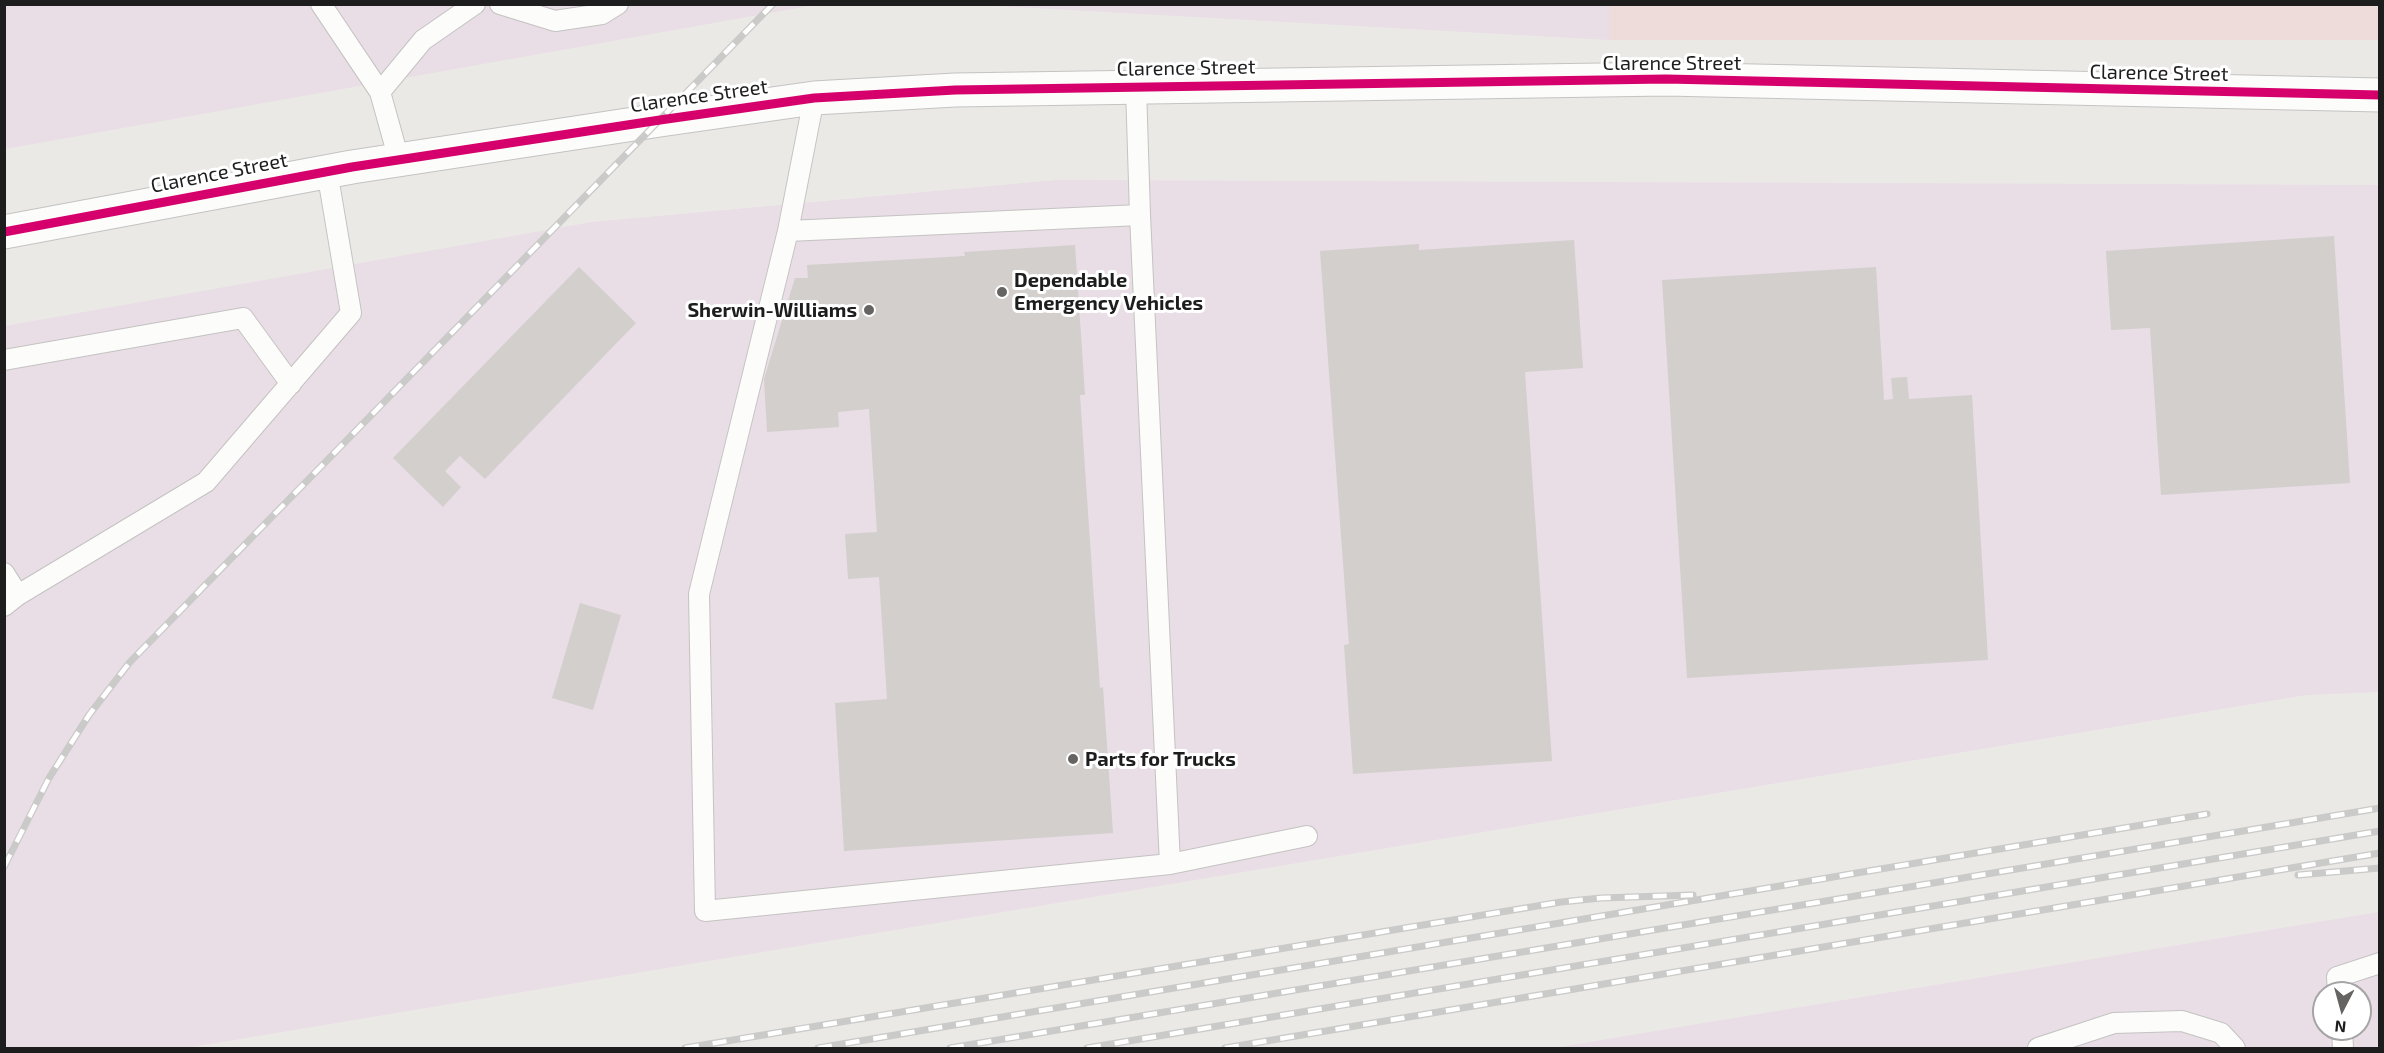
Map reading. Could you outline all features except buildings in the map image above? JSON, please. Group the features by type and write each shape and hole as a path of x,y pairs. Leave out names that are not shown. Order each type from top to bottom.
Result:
{"street":[{"name":"Clarence Street","path":"4,232 327,171 814,98 956,90 1666,79 2379,95"}],"lane":[{"path":"321,4 380,93 399,160"},
{"path":"380,93 423,40 475,4"},
{"path":"500,4 555,21 602,14 618,4"},
{"path":"1136,87 1170,864"},
{"path":"814,98 788,231 699,594 705,911 1170,864 1307,836"},
{"path":"4,573 11,600 206,482 351,314 327,171"},
{"path":"788,231 1140,215"},
{"path":"4,360 243,318 291,384"},
{"path":"2337,981 2337,977 2379,963"},
{"path":"2038,1048 2114,1023 2182,1020 2221,1034 2235,1048"}],"shaded area":[{"path":"1609,4 2380,5 2379,40 1609,40"},
{"path":"5,5 815,5 5,149"},
{"path":"979,5 1609,5 1609,40"},
{"path":"1057,180 2379,185 2379,692 2306,695 186,1048 5,1048 5,326 592,222"},
{"path":"2379,912 2379,1048 1554,1048"}],"railway":[{"path":"4,867 49,778 89,715 130,662 773,4"},
{"path":"950,1048 2380,808"},
{"path":"818,1048 2207,814"},
{"path":"1087,1048 2380,831"},
{"path":"1225,1048 2380,853"},
{"path":"2298,875 2380,868"},
{"path":"685,1048 1561,902 1601,898 1693,895"}],"cycle path":[{"path":"4,232 352,167 814,98 955,90 1666,79 2380,95"}],"place":[{"name":"Dependable Emergency Vehicles","path":"1002,292"},
{"name":"Sherwin-Williams","path":"869,310"},
{"name":"Parts for Trucks","path":"1073,759"}]}
